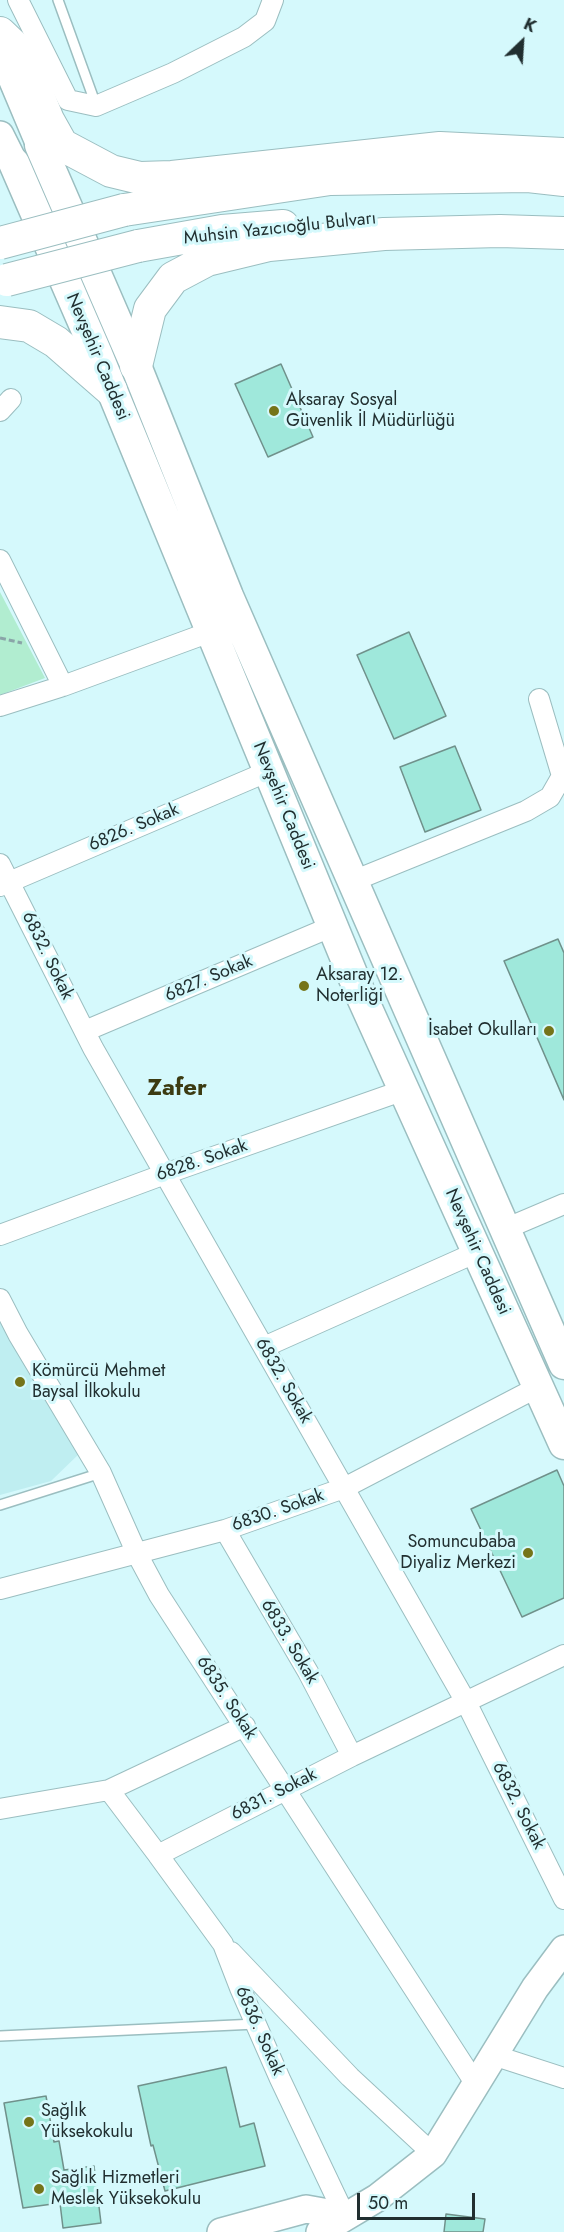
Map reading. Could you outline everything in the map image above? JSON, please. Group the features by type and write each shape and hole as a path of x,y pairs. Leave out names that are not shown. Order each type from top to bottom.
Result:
{"highway":[{"path":"0,33 20,52 48,120 62,145 111,171 140,178 172,177 440,148 564,154"},
{"name":"Muhsin Yazıcıoğlu Bulvarı","path":"0,243 124,210 330,179 528,176 564,180"},
{"name":"Muhsin Yazıcıoğlu Bulvarı","path":"3,281 138,246 222,231 475,210 564,216"},
{"path":"136,366 150,309 173,278 207,260 269,245 384,234 500,231 564,233"},
{"path":"0,322 29,326 56,342 111,390"}],"main road":[{"path":"0,50 40,145"},
{"path":"0,135 14,163"},
{"name":"Nevşehir Caddesi","path":"40,145 136,366 240,622 564,1364"},
{"name":"Nevşehir Caddesi","path":"14,163 111,390 333,926 404,1090 564,1444"},
{"path":"320,2232 377,2198 433,2154 535,1988 564,1949"},
{"path":"221,2232 306,2209 345,2216"}],"street":[{"path":"18,0 68,99 96,106 173,73 244,36 265,21 273,0"},
{"path":"0,560 63,686"},
{"path":"0,706 63,686 211,630 240,622"},
{"path":"353,880 525,811 550,797 562,776 539,699"},
{"name":"6826. Sokak","path":"5,884 269,771"},
{"name":"6832. Sokak","path":"0,864 5,884 85,1031 466,1702 564,1899"},
{"name":"6827. Sokak","path":"85,1031 333,926"},
{"name":"6828. Sokak","path":"0,1235 165,1173 404,1090"},
{"path":"505,1229 564,1204"},
{"path":"264,1347 477,1252"},
{"name":"6835. Sokak","path":"0,1299 18,1334 101,1473 137,1554 159,1595 475,2084"},
{"name":"6830. Sokak","path":"0,1589 225,1530 344,1488 538,1387"},
{"name":"6833. Sokak","path":"225,1530 308,1672 352,1756"},
{"name":"6831. Sokak","path":"158,1855 284,1789 564,1655"},
{"path":"0,1809 109,1790 245,1726"},
{"path":"109,1790 158,1855"},
{"name":"6836. Sokak","path":"158,1855 224,1944 256,2024 345,2216"},
{"path":"224,1944 350,2077 433,2154"},
{"path":"493,2055 564,2078"}],"lane":[{"path":"58,0 96,106"},
{"path":"0,1505 101,1473"},
{"path":"0,2036 256,2024"}],"path":[{"path":"0,638 23,643"}],"shaded area":[{"name":"Kömürcü Mehmet Baysal İlkokulu","path":"0,1311 80,1453 51,1481 0,1495"}],"green space":[{"path":"0,592 45,678 0,695"}],"building":[{"name":"Aksaray Sosyal Güvenlik İl Müdürlüğü","path":"281,364 313,437 268,457 235,384"},
{"path":"409,632 446,716 394,739 357,655"},
{"path":"455,746 481,810 425,832 400,767"},
{"name":"İsabet Okulları","path":"558,939 564,953 564,1100 504,961"},
{"name":"Somuncubaba Diyaliz Merkezi","path":"557,1470 564,1486 564,1598 522,1617 471,1509"},
{"path":"226,2067 240,2127 254,2123 265,2166 165,2191 153,2145 151,2146 138,2086"},
{"path":"46,2096 54,2142 59,2141 64,2170 94,2166 101,2223 63,2228 60,2203 23,2208 4,2103"},
{"path":"446,2214 485,2219 483,2232 444,2232"}],"place":[{"name":"Aksaray Sosyal Güvenlik İl Müdürlüğü","path":"274,411"},
{"name":"Aksaray 12. Noterliği","path":"304,986"},
{"name":"İsabet Okulları","path":"549,1031"},
{"name":"Kömürcü Mehmet Baysal İlkokulu","path":"20,1382"},
{"name":"Somuncubaba Diyaliz Merkezi","path":"528,1553"},
{"name":"Sağlık Yüksekokulu","path":"29,2122"},
{"name":"Sağlık Hizmetleri Meslek Yüksekokulu","path":"39,2189"}],"district":[{"name":"Zafer","path":"177,1089"}]}
